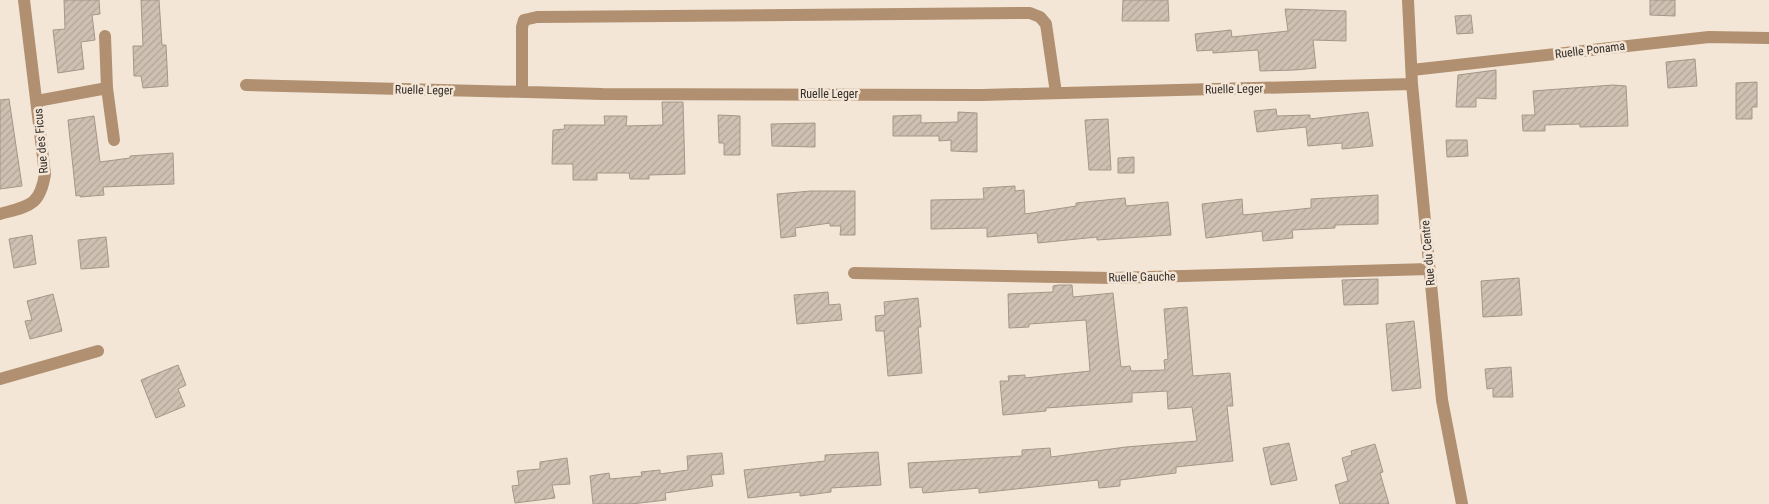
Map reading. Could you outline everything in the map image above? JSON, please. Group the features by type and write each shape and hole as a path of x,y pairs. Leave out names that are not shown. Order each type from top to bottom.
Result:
{"street":[{"name":"Rue des Ficus","path":"0,214 20,209 36,201 42,191 45,174 24,0"},
{"name":"Rue du Centre","path":"1408,0 1412,84 1442,400 1462,504"},
{"path":"522,92 522,27 524,20 537,17 1030,13 1040,16 1046,24 1056,93"},
{"path":"105,36 107,88 114,140"},
{"name":"Ruelle Ponama","path":"1412,70 1691,39 1769,38"},
{"name":"Ruelle Leger","path":"246,86 603,94 1056,93 1412,84"},
{"name":"Rue des Ficus","path":"37,101 107,88"},
{"name":"Ruelle Gauche","path":"854,274 1112,278 1429,269"},
{"path":"0,379 98,351"}],"building":[{"path":"64,0 99,0 100,14 92,15 95,40 81,42 84,69 58,73 53,30 65,29"},
{"path":"141,0 159,0 162,45 166,45 168,86 143,88 141,76 134,76 133,46 143,46"},
{"path":"1123,0 1168,0 1169,21 1122,21"},
{"path":"1650,0 1675,0 1675,16 1650,15"},
{"path":"1285,9 1346,11 1346,41 1313,40 1316,68 1295,70 1260,71 1258,50 1213,53 1213,50 1197,51 1195,34 1231,30 1232,37 1288,31"},
{"path":"1471,15 1473,33 1457,34 1455,16"},
{"path":"1695,59 1697,86 1668,88 1666,62"},
{"path":"1496,70 1496,99 1476,98 1476,107 1456,107 1458,75"},
{"path":"1757,82 1757,107 1752,107 1752,119 1736,119 1736,83"},
{"path":"1613,85 1626,86 1628,126 1580,127 1580,124 1545,125 1545,131 1523,131 1522,115 1535,115 1533,91"},
{"path":"9,99 22,186 0,189 0,100"},
{"path":"662,102 683,102 685,174 649,175 649,179 630,179 629,173 597,173 597,180 573,180 573,164 552,164 553,130 565,129 564,125 605,125 604,116 627,116 626,126 663,125"},
{"path":"1276,109 1277,116 1310,115 1310,119 1368,112 1373,146 1342,149 1342,143 1308,146 1306,127 1257,132 1254,111"},
{"path":"958,112 977,113 977,152 951,151 951,140 939,141 939,136 893,136 893,116 921,115 921,123 958,122"},
{"path":"718,115 740,116 740,155 724,155 724,143 719,143"},
{"path":"94,116 100,162 130,158 130,156 173,153 174,184 103,187 104,195 76,196 68,120"},
{"path":"1108,119 1111,170 1089,170 1085,120"},
{"path":"815,123 815,147 772,146 771,124"},
{"path":"1446,140 1467,140 1468,156 1447,157"},
{"path":"1134,157 1134,173 1118,173 1118,158"},
{"path":"1015,186 1015,191 1024,190 1025,214 1076,206 1076,203 1125,198 1126,206 1168,202 1171,235 1097,240 1097,237 1038,243 1037,233 987,237 987,228 931,229 931,200 984,199 983,188"},
{"path":"811,191 855,191 855,235 840,235 841,226 830,226 830,223 795,228 796,236 781,238 777,194"},
{"path":"1378,195 1378,224 1335,225 1335,228 1292,230 1293,238 1263,241 1262,231 1206,238 1202,204 1242,199 1243,215 1311,208 1311,199"},
{"path":"32,235 36,264 14,268 9,239"},
{"path":"106,237 109,267 81,269 78,240"},
{"path":"1519,278 1522,315 1483,317 1481,281"},
{"path":"1378,279 1378,304 1344,305 1342,280"},
{"path":"1072,285 1073,297 1113,293 1121,367 1130,366 1131,371 1165,370 1164,360 1168,359 1164,309 1187,307 1193,376 1230,373 1233,406 1227,406 1233,461 1176,467 1176,473 1120,480 1120,486 1099,488 1098,480 979,493 979,488 923,493 922,487 910,488 908,463 1022,456 1022,450 1050,448 1051,457 1126,447 1197,441 1192,407 1168,409 1167,391 1132,393 1132,402 1046,408 1046,411 1003,415 1000,381 1009,381 1008,376 1025,375 1025,378 1090,371 1086,320 1029,324 1029,327 1009,328 1008,294 1053,292 1053,286"},
{"path":"828,292 829,305 840,304 842,320 797,324 794,295"},
{"path":"53,294 62,331 30,339 25,321 32,320 27,301"},
{"path":"918,298 921,327 918,327 922,373 888,376 884,331 876,331 875,316 885,315 884,302"},
{"path":"1414,321 1421,388 1392,391 1386,324"},
{"path":"178,365 186,385 178,389 185,406 156,418 141,380"},
{"path":"1511,367 1513,397 1493,397 1493,388 1487,389 1485,369"},
{"path":"1289,443 1297,480 1271,485 1263,448"},
{"path":"1375,444 1383,472 1380,473 1389,504 1340,504 1335,485 1348,481 1342,458 1352,455 1351,451"},
{"path":"878,452 881,485 831,488 831,492 800,496 800,492 748,498 744,470 825,461 825,455"},
{"path":"722,453 724,474 711,475 713,486 665,493 666,500 631,504 593,504 590,476 609,473 610,479 642,476 641,472 660,470 660,474 688,470 687,456"},
{"path":"567,458 570,484 552,485 555,498 515,503 512,486 519,485 517,471 540,469 540,462"}]}
